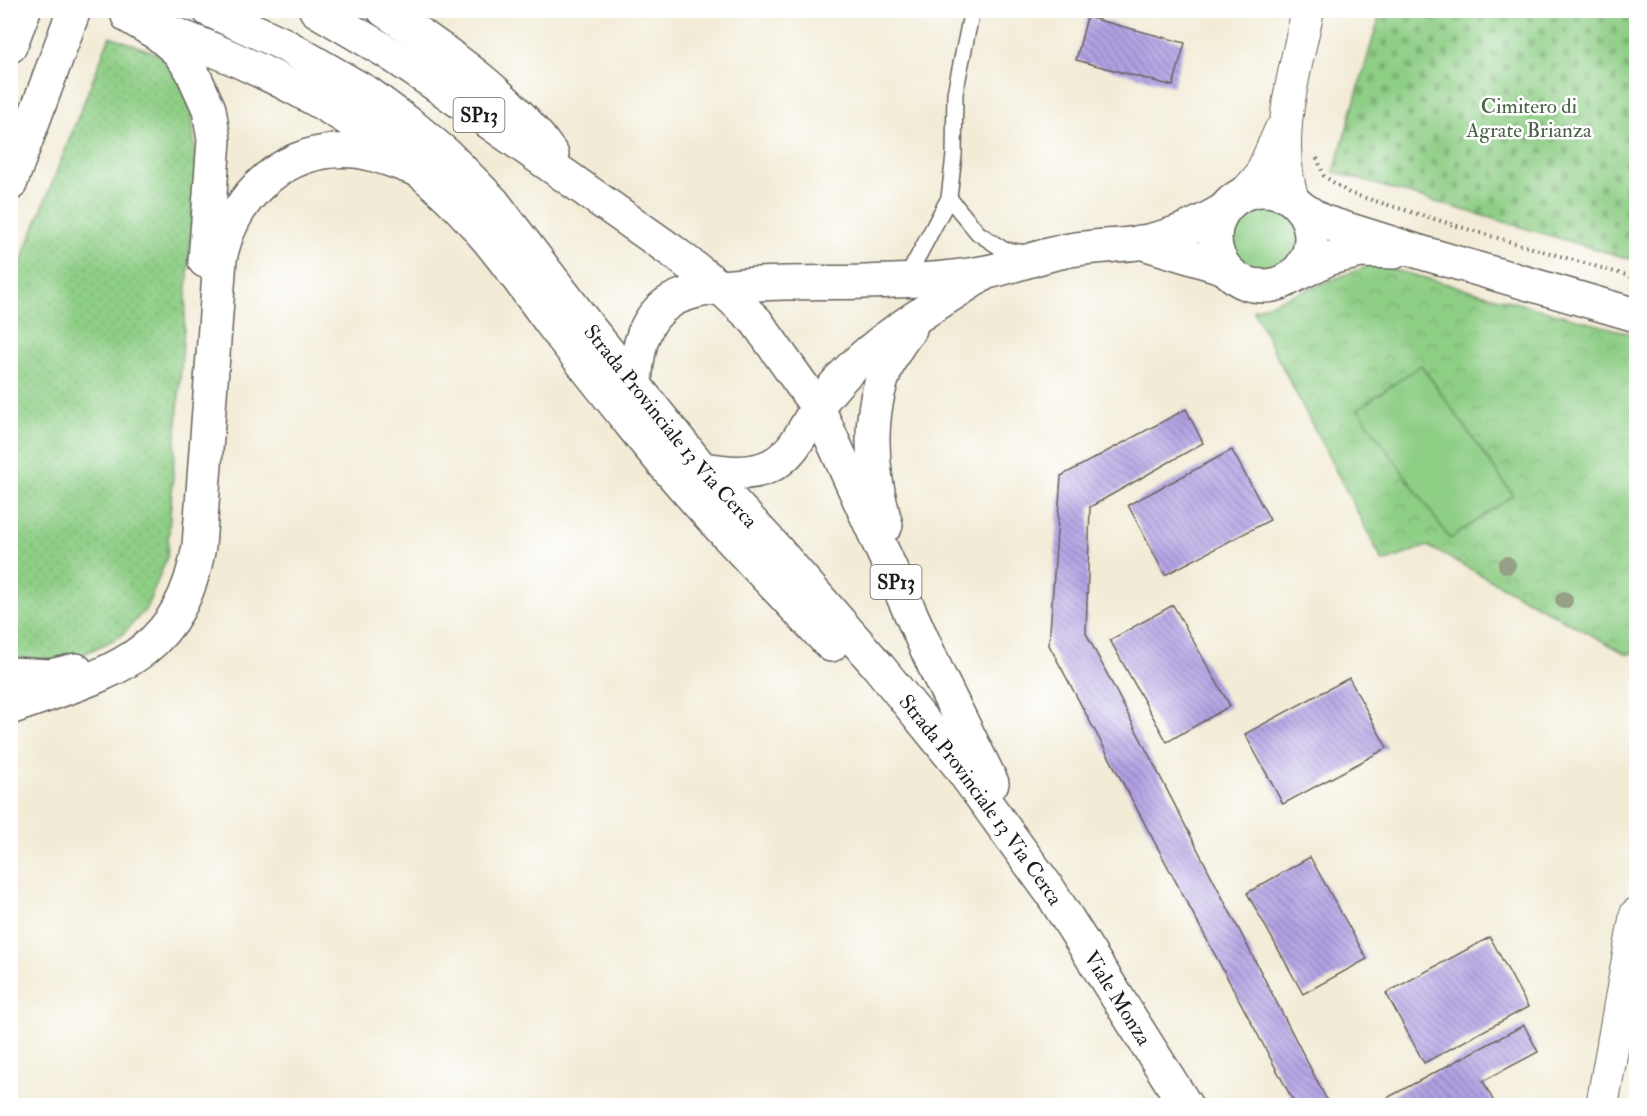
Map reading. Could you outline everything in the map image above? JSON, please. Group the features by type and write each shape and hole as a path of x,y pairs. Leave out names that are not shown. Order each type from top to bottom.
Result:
{"main road":[{"path":"10,46 24,10"},
{"name":"Strada Provinciale 13 Via Cerca","path":"209,10 283,44 345,79 404,120 456,164 493,202 702,469 769,541 878,666 957,763 1050,891"},
{"name":"Strada Provinciale 13 Via Cerca","path":"316,10 362,36 435,84 672,251 721,288 767,334 818,408 959,719 1050,891"},
{"path":"384,10 497,92 527,122 568,179"},
{"path":"10,184 73,12"},
{"path":"121,13 230,55 301,90 342,114 418,170 453,201 481,231 672,475 876,691 910,724 957,763"},
{"path":"10,674 50,676 74,671 119,650 138,635 164,603 174,585 181,563 213,129 209,109 186,61 169,42 121,13"},
{"path":"10,708 102,675 126,663 159,636 182,604 195,570 199,546 220,259 227,230 238,211 272,174 315,154 356,151 418,170"},
{"path":"635,385 637,357 643,334 662,308 684,295 721,288 905,281 987,272 1042,255 1140,242 1198,225 1234,202 1265,190 1275,191 1321,221 1636,315"},
{"path":"1234,202 1216,225 1214,240 1217,255 1225,268 1237,279 1259,287 1276,285 1330,258 1362,251 1423,253"},
{"path":"1290,278 1305,262 1311,242 1308,220 1297,204"},
{"path":"1140,242 1225,268"},
{"path":"702,469 741,472 769,467 789,450 847,372 874,347 987,272"},
{"path":"918,630 885,521 874,468 872,441 877,399 888,361 924,312"},
{"name":"Viale Monza","path":"1050,891 1186,1106"}],"street":[{"path":"1297,204 1287,180 1284,161 1285,119 1308,10"},
{"path":"1234,202 1260,176 1285,119"},
{"path":"1602,1106 1636,914"}],"lane":[{"path":"905,281 949,198 954,155 955,93 972,10"},
{"path":"949,198 978,233 990,242 1004,250 1042,255"}],"path":[{"path":"1314,153 1324,176 1349,193 1636,278"}],"green space":[{"name":"Cimitero di Agrate Brianza","path":"1381,11 1636,11 1636,261 1334,172"},
{"path":"110,36 158,54 177,77 192,112 196,166 167,557 146,609 120,637 73,659 39,661 11,657 11,287"},
{"path":"1263,202 1283,208 1293,218 1299,238 1293,258 1283,268 1263,274 1243,268 1233,258 1227,238 1233,218 1243,208"},
{"path":"1373,264 1636,335 1636,650 1628,655 1428,546 1383,562 1253,310"},
{"path":"1421,365 1513,495 1450,539 1358,409"}],"building":[{"path":"1087,17 1185,43 1173,86 1076,60"},
{"path":"1186,409 1203,443 1090,507 1086,633 1330,1106 1296,1106 1049,645 1061,476"},
{"path":"1232,450 1270,520 1165,575 1128,505"},
{"path":"1173,605 1230,706 1167,742 1110,640"},
{"path":"1349,678 1387,748 1283,804 1245,734"},
{"path":"1310,857 1367,959 1303,994 1247,893"},
{"path":"1490,937 1528,1007 1424,1063 1386,993"},
{"path":"1524,1025 1538,1052 1483,1081 1496,1106 1372,1106"}]}
